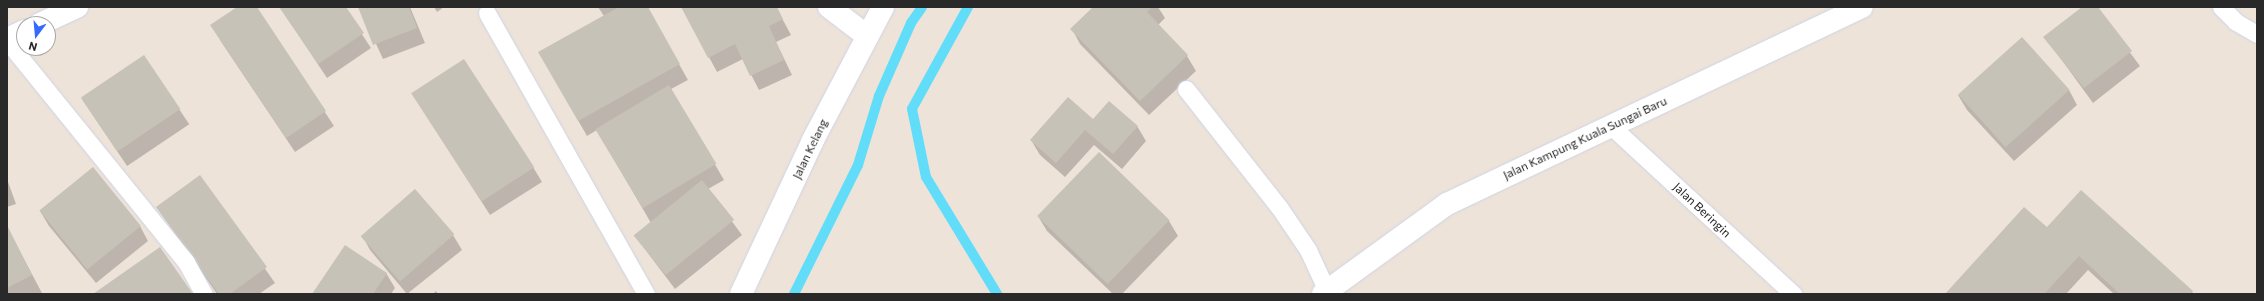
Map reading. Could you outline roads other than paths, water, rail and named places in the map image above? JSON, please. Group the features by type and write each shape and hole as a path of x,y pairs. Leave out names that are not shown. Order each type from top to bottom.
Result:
{"street":[{"path":"56,17 77,7"},
{"path":"829,7 867,36"},
{"name":"Jalan Kelang","path":"741,294 813,140 883,7"},
{"name":"Jalan Kampung Kuala Sungai Baru","path":"1325,292 1447,204 1862,7"},
{"path":"7,40 16,35"}],"lane":[{"path":"2221,7 2236,22 2257,34"},
{"path":"487,13 646,294"},
{"path":"7,40 186,262 204,294"},
{"path":"1186,89 1279,207 1308,250 1325,292"},
{"name":"Jalan Beringin","path":"1611,126 1793,294"}],"waterway":[{"path":"794,294 858,165 879,96 911,23 922,7"},
{"path":"968,7 912,109 926,177 997,294"}]}
